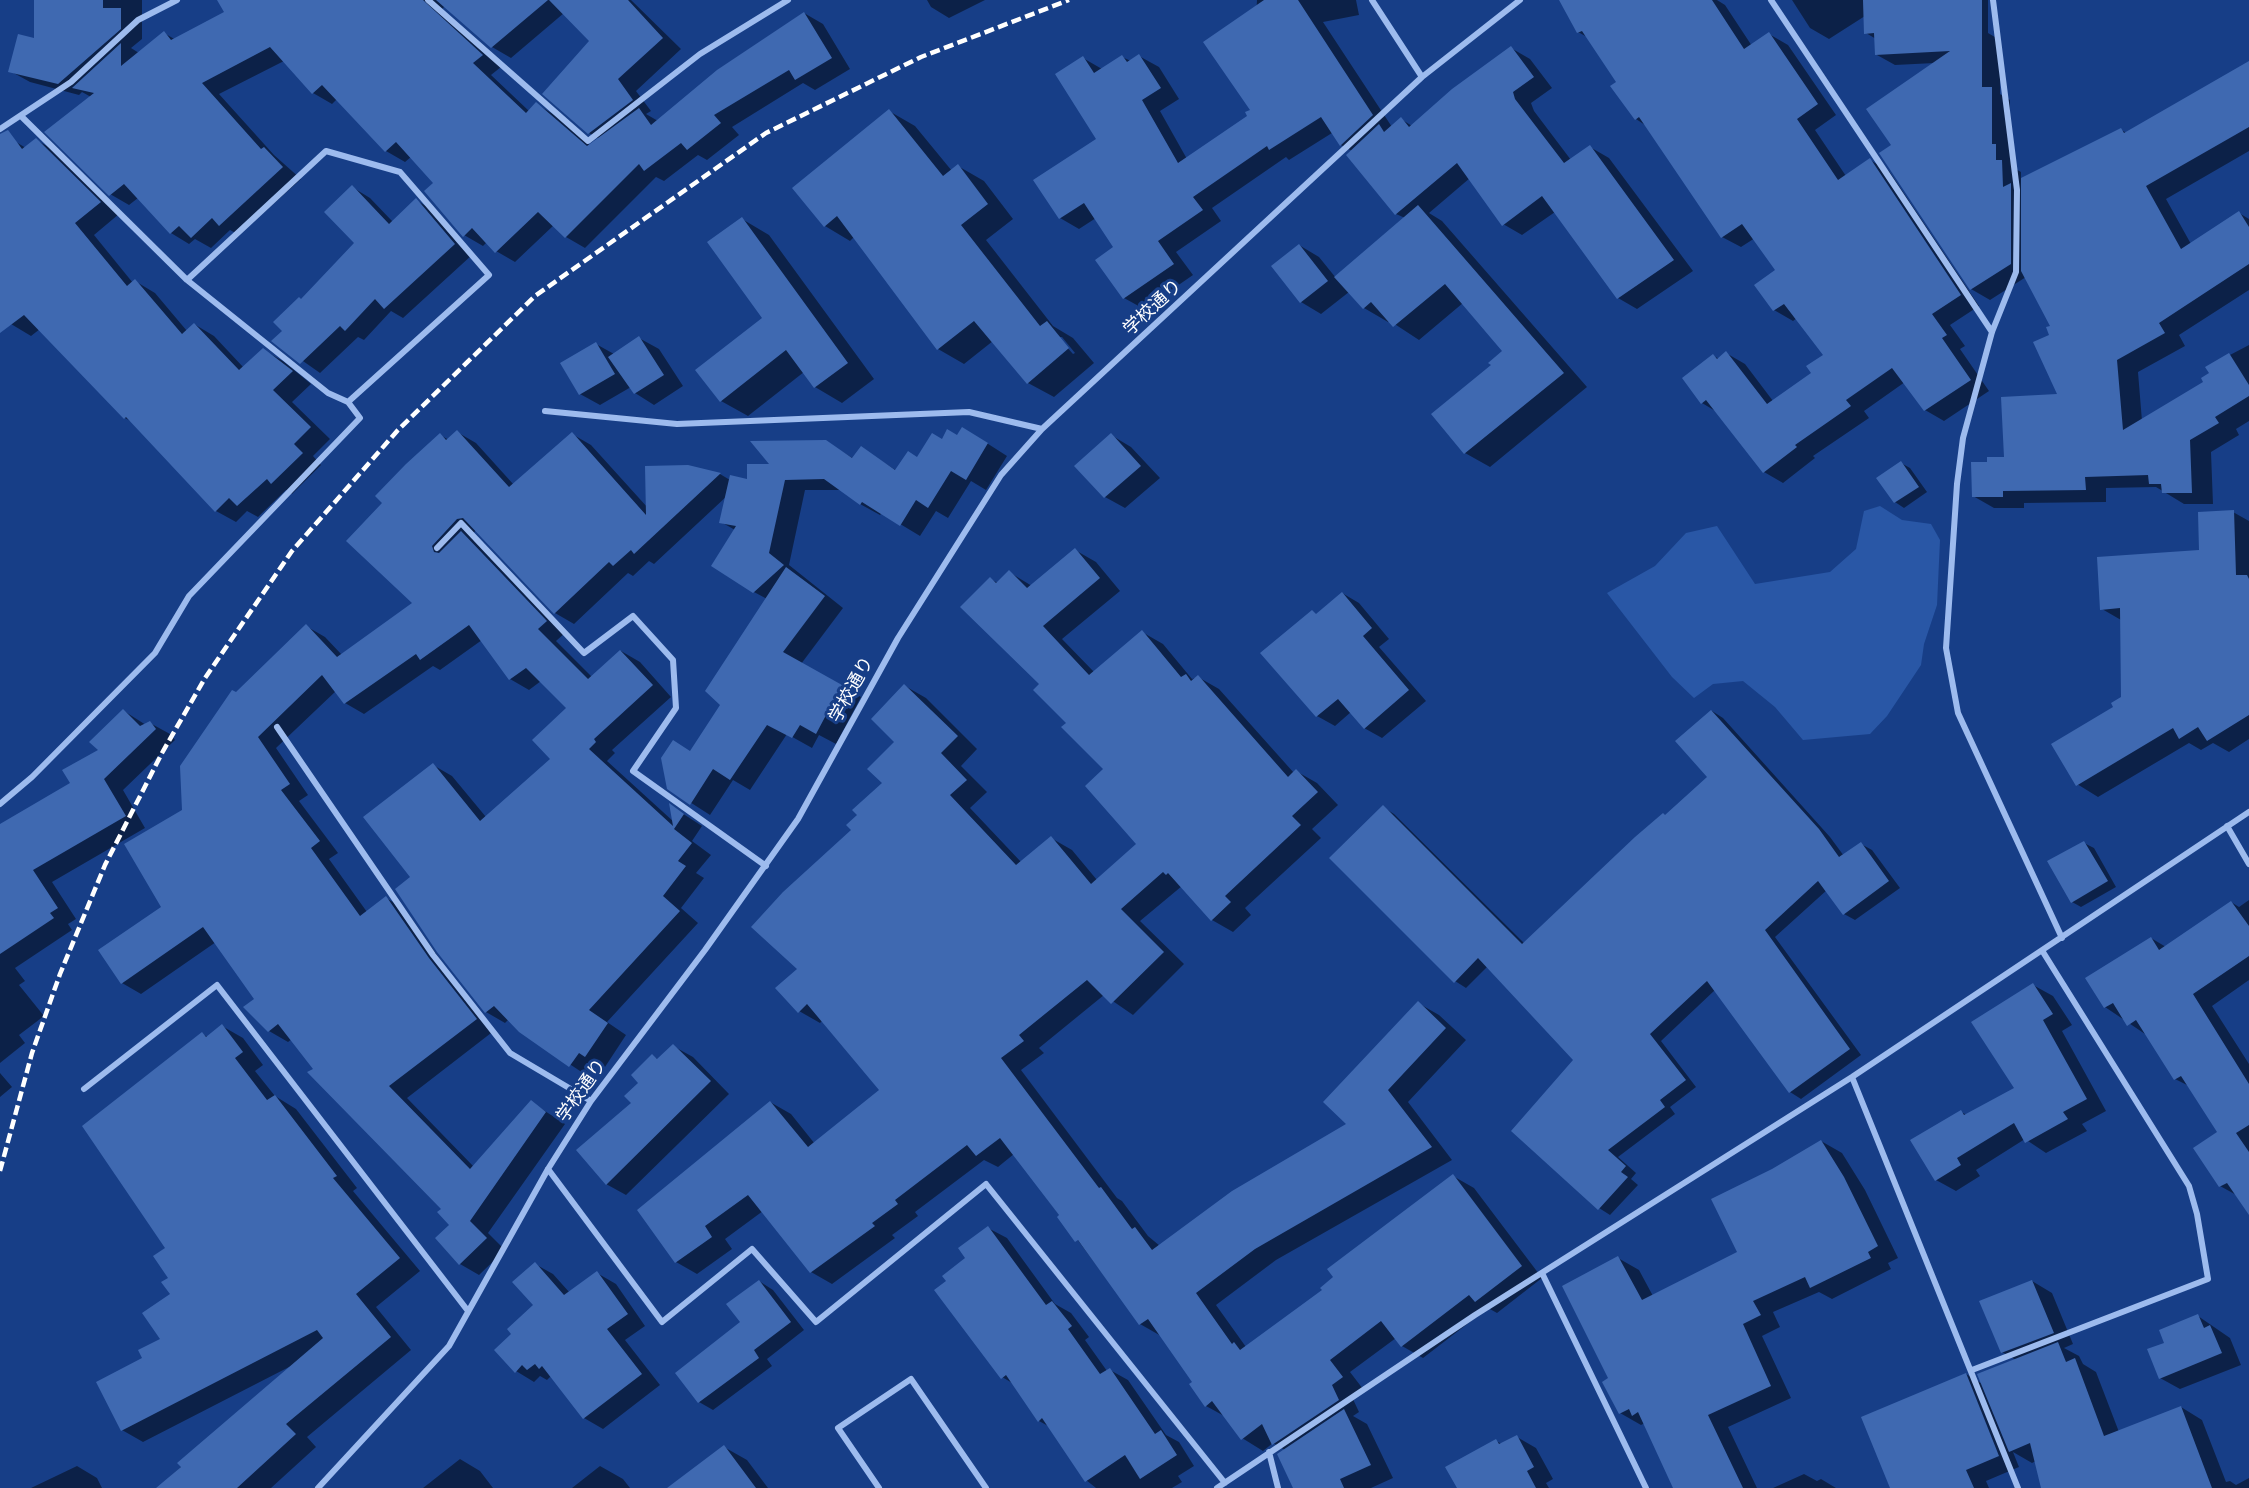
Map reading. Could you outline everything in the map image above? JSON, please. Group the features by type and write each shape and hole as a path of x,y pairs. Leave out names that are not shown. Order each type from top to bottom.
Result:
{"street":[{"path":"0,119 2,127 21,116 71,82 138,20 177,0"},
{"path":"428,0 588,141 700,54 788,0"},
{"path":"1372,0 1422,77"},
{"name":"学校通り","path":"318,1488 449,1346 548,1169 591,1101 766,866 798,819 898,638 1001,475 1042,429 1422,77 1520,0"},
{"path":"1771,0 1992,332"},
{"path":"1993,0 2016,190 2016,272 1992,332 1963,438 1957,484 1946,648 1958,713 2062,938"},
{"path":"0,804 32,777 154,653 189,596 360,418 348,402 328,393 187,280 21,116"},
{"path":"187,280 326,151 400,172 489,275 348,402"},
{"path":"545,411 677,424 969,412 1042,429"},
{"path":"437,548 460,523 584,653 633,616 672,660 676,708 633,771 766,866"},
{"path":"277,727 433,955 510,1053 591,1101"},
{"path":"1216,1488 1542,1273 1852,1077 2249,812"},
{"path":"2227,826 2249,864"},
{"path":"1972,1370 2208,1279 2197,1214 2189,1186 2174,1158 2043,951"},
{"path":"84,1089 217,985 468,1311"},
{"path":"1852,1077 2018,1488"},
{"path":"548,1169 662,1322 752,1249 816,1322 986,1184 1225,1483"},
{"path":"1542,1273 1646,1488"},
{"path":"879,1488 838,1428 911,1379 986,1488"},
{"path":"1269,1452 1278,1488"}],"shaded area":[{"path":"1880,506 1902,520 1931,524 1940,540 1937,605 1924,644 1921,665 1887,716 1870,734 1803,740 1775,707 1743,681 1713,684 1694,698 1672,677 1607,593 1655,566 1686,533 1717,526 1755,584 1830,572 1856,549 1864,511"}],"building":[{"path":"34,0 103,0 103,8 121,8 121,29 58,84 8,72 18,34 34,38"},
{"path":"217,0 423,0 483,55 473,63 526,113 536,102 587,146 639,108 651,125 717,70 804,12 832,58 795,80 789,70 714,115 721,123 687,150 681,143 644,171 639,164 565,238 538,212 495,253 472,228 463,237 424,191 433,183 396,142 385,152 322,85 312,94 270,47 202,83 261,149 264,147 283,167 219,226 212,218 191,238 179,226 170,234 124,184 109,196 44,132 94,93 72,88 121,43 121,66 164,31 171,40 224,12"},
{"path":"436,0 548,0 491,48"},
{"path":"549,0 628,0 663,38 618,79 633,100 588,134 542,94 589,41"},
{"path":"1264,0 1298,0 1373,115 1340,146 1321,117 1269,150 1267,146 1193,197 1203,210 1158,241 1174,264 1123,299 1095,260 1113,247 1084,203 1059,219 1033,180 1096,139 1055,74 1083,56 1094,73 1122,55 1127,62 1139,54 1161,88 1142,100 1178,163 1247,116 1245,112 1250,110 1203,42"},
{"path":"1559,0 1712,0 1744,49 1769,32 1818,104 1797,119 1838,180 1870,158 1961,295 1932,314 1947,335 1942,338 1971,380 1924,411 1892,368 1846,400 1851,406 1795,445 1797,447 1763,473 1706,400 1701,404 1682,378 1713,354 1717,359 1726,351 1767,404 1811,373 1806,366 1823,355 1784,304 1773,311 1754,285 1775,270 1742,224 1721,238 1639,117 1635,120 1610,86 1616,82 1582,31 1577,33"},
{"path":"1863,0 1982,0 1982,87 1992,87 1992,144 1996,144 1996,160 2002,160 2003,187 2011,183 2011,264 1970,290 1879,153 1891,145 1866,109 1950,51 1875,55 1874,33 1864,34"},
{"path":"1511,46 1534,77 1513,92 1515,99 1564,163 1590,145 1674,260 1617,299 1542,196 1502,226 1457,163 1395,215 1346,155 1379,124 1384,132 1401,117 1409,127 1452,89"},
{"path":"2249,61 2249,127 2146,186 2181,249 2239,211 2249,227 2249,264 2159,323 2165,333 2117,360 2123,430 2203,382 2201,378 2209,373 2205,367 2229,353 2249,385 2249,396 2215,417 2219,423 2190,440 2192,493 2162,493 2161,484 2149,484 2148,475 2085,477 2086,490 2003,491 2003,497 1972,497 1971,462 1987,462 1987,457 2004,457 2001,397 2057,394 2033,342 2049,335 2046,327 2050,326 2021,271 2021,178 2121,128 2124,133"},
{"path":"889,109 943,176 958,164 988,204 961,225 1040,326 1047,321 1069,348 1027,384 974,321 937,350 837,216 824,227 792,188"},
{"path":"8,130 22,149 36,138 101,202 75,223 127,286 135,279 182,334 194,323 239,370 263,348 293,371 273,390 311,427 294,444 303,453 271,484 267,479 237,506 229,498 215,512 126,417 124,419 24,315 0,333 0,134"},
{"path":"352,185 389,224 416,198 455,244 384,309 375,299 345,331 340,326 300,364 271,341 282,331 273,322 299,297 301,299 354,243 324,212"},
{"path":"1418,205 1564,373 1464,454 1431,414 1491,365 1488,363 1502,351 1445,284 1393,327 1371,302 1363,309 1334,277"},
{"path":"742,217 848,363 814,388 786,350 720,402 695,370 762,318 707,242"},
{"path":"1299,244 1328,281 1300,303 1271,266"},
{"path":"639,336 664,375 634,394 608,357"},
{"path":"596,342 615,374 579,395 560,363"},
{"path":"962,427 988,443 966,480 951,471 928,508 916,500 900,526 862,502 860,505 824,479 785,480 769,553 784,565 753,593 711,566 736,526 719,523 730,475 747,479 747,464 769,464 750,441 826,440 852,458 861,446 895,470 908,451 917,457 932,433 942,439 947,429 957,435"},
{"path":"457,430 509,487 572,432 646,515 645,466 688,465 721,473 634,554 631,550 613,566 609,562 554,614 463,518 457,519 432,546 434,552 439,553 461,531 547,621 538,629 588,679 620,650 653,685 594,739 596,742 589,749 673,826 669,803 684,814 674,829 692,843 678,861 686,866 663,896 680,911 589,1010 608,1023 585,1057 579,1053 569,1067 519,1032 494,1006 485,1013 437,952 395,889 410,877 363,817 433,763 480,821 550,759 532,740 566,708 526,668 509,680 469,625 420,660 416,654 344,704 322,675 258,737 290,784 281,790 320,841 311,848 360,916 386,896 429,958 477,1019 389,1086 470,1169 531,1100 546,1112 470,1221 487,1238 459,1265 435,1238 449,1225 437,1212 441,1209 307,1072 313,1069 278,1024 268,1032 243,1007 254,999 203,927 121,984 98,950 161,907 124,844 182,810 180,766 232,690 236,692 306,624 337,657 412,603 346,541 382,503 375,496 406,464 440,433 446,440"},
{"path":"1111,433 1141,466 1104,498 1074,466"},
{"path":"1901,461 1919,487 1894,503 1876,478"},
{"path":"2234,510 2236,575 2247,575 2249,579 2249,715 2207,741 2198,727 2179,739 2173,728 2076,786 2051,744 2113,707 2111,703 2121,697 2120,608 2100,610 2097,557 2199,550 2198,512"},
{"path":"1075,548 1100,578 1043,626 1089,675 1142,630 1181,677 1186,674 1191,681 1198,675 1288,777 1296,769 1318,792 1292,816 1301,825 1225,896 1231,902 1211,921 1168,873 1166,875 1163,872 1121,909 1164,952 1111,1004 1087,980 1019,1035 1024,1041 1001,1058 1099,1188 1101,1187 1132,1229 1135,1227 1152,1250 1232,1191 1346,1124 1323,1102 1418,1001 1446,1028 1388,1090 1432,1147 1255,1249 1196,1293 1232,1344 1234,1342 1240,1350 1322,1290 1320,1288 1333,1277 1327,1269 1453,1174 1522,1266 1475,1302 1469,1295 1401,1347 1381,1321 1330,1360 1343,1377 1332,1385 1339,1400 1272,1445 1262,1424 1241,1440 1212,1401 1205,1407 1189,1384 1192,1382 1148,1319 1139,1325 1078,1240 1075,1242 1057,1217 1059,1215 1000,1138 976,1156 967,1145 895,1200 898,1204 872,1223 875,1226 810,1273 748,1195 705,1226 712,1237 675,1263 637,1210 770,1101 808,1147 879,1090 807,1004 798,1013 775,988 797,969 751,927 783,892 851,830 846,825 857,815 852,810 882,783 867,769 894,742 871,719 904,684 958,736 941,753 967,780 950,795 1016,865 1051,836 1091,884 1136,844 1085,786 1103,769 1061,727 1066,723 1033,690 1039,684 960,607 990,577 996,583 1009,570 1027,588"},
{"path":"786,567 825,596 783,652 842,685 816,734 800,725 792,738 767,725 730,780 713,769 690,805 667,789 661,758 673,740 690,751 720,705 705,691"},
{"path":"1342,592 1372,628 1363,636 1409,690 1364,729 1338,699 1316,717 1260,653 1312,610 1316,614"},
{"path":"123,709 140,726 150,721 156,729 104,779 126,816 33,870 58,908 50,913 54,918 0,954 0,824 70,783 62,770 98,750 89,742"},
{"path":"1711,710 1819,829 1839,857 1861,842 1889,881 1843,915 1818,881 1765,930 1850,1049 1789,1093 1707,981 1650,1034 1686,1080 1660,1100 1665,1107 1608,1150 1626,1166 1621,1172 1628,1177 1598,1210 1511,1131 1573,1060 1478,958 1454,983 1329,858 1383,805 1522,944 1635,837 1663,813 1665,815 1707,777 1675,741"},
{"path":"2084,841 2108,881 2071,903 2047,861"},
{"path":"2231,901 2249,926 2249,956 2193,994 2249,1084 2249,1125 2236,1133 2249,1152 2249,1215 2227,1183 2219,1187 2193,1148 2217,1132 2181,1076 2174,1080 2136,1020 2127,1026 2113,1003 2104,1008 2085,978 2151,937 2159,950"},
{"path":"2033,983 2053,1014 2043,1020 2087,1099 2063,1112 2068,1119 2025,1143 2014,1123 1957,1158 1961,1165 1935,1181 1910,1140 1961,1110 1964,1115 2014,1088 1971,1022"},
{"path":"222,1024 243,1052 235,1058 267,1100 275,1095 337,1176 333,1178 400,1258 356,1294 391,1337 286,1424 296,1434 237,1488 156,1488 181,1467 177,1463 323,1338 317,1330 121,1431 96,1382 142,1358 138,1350 160,1339 142,1313 170,1294 161,1282 168,1278 153,1256 165,1248 82,1126 202,1032 206,1037"},
{"path":"673,1044 711,1081 606,1185 576,1150 631,1103 624,1096 638,1083 631,1075 652,1054 657,1059"},
{"path":"1821,1140 1844,1177 1878,1246 1868,1252 1871,1258 1810,1288 1805,1277 1753,1301 1761,1315 1743,1324 1771,1386 1708,1415 1743,1488 1673,1488 1638,1412 1632,1416 1629,1409 1619,1414 1602,1382 1608,1378 1562,1286 1618,1256 1642,1300 1737,1252 1711,1199 1772,1169"},
{"path":"988,1226 1046,1305 1052,1301 1072,1326 1068,1329 1100,1374 1110,1368 1155,1434 1161,1430 1177,1455 1140,1479 1125,1455 1085,1482 1042,1418 1038,1422 1006,1375 1001,1379 934,1290 946,1281 942,1276 965,1258 958,1248"},
{"path":"535,1262 564,1295 597,1271 628,1314 607,1329 642,1374 583,1419 542,1366 539,1369 535,1364 527,1370 522,1365 515,1373 494,1350 511,1334 507,1329 533,1305 512,1282"},
{"path":"759,1280 791,1322 754,1350 759,1358 698,1403 675,1373 740,1322 726,1304"},
{"path":"2032,1280 2054,1333 2001,1353 1979,1301"},
{"path":"2198,1314 2204,1328 2210,1325 2222,1353 2159,1379 2147,1349 2164,1343 2159,1330"},
{"path":"2058,1342 2066,1362 2075,1358 2104,1436 2181,1406 2212,1488 2041,1488 2030,1443 2009,1452 1977,1374"},
{"path":"1966,1373 1999,1456 1966,1470 1974,1488 1890,1488 1861,1417"},
{"path":"1344,1409 1371,1465 1340,1479 1344,1488 1293,1488 1277,1454"},
{"path":"1517,1435 1534,1467 1527,1471 1536,1488 1457,1488 1445,1467 1496,1439 1499,1444"},
{"path":"724,1445 756,1488 667,1488"}],"railway":[{"path":"0,1171 32,1053 60,974 105,865 162,753 205,678 292,551 398,430 535,296 766,133 921,57 1069,0"}]}
